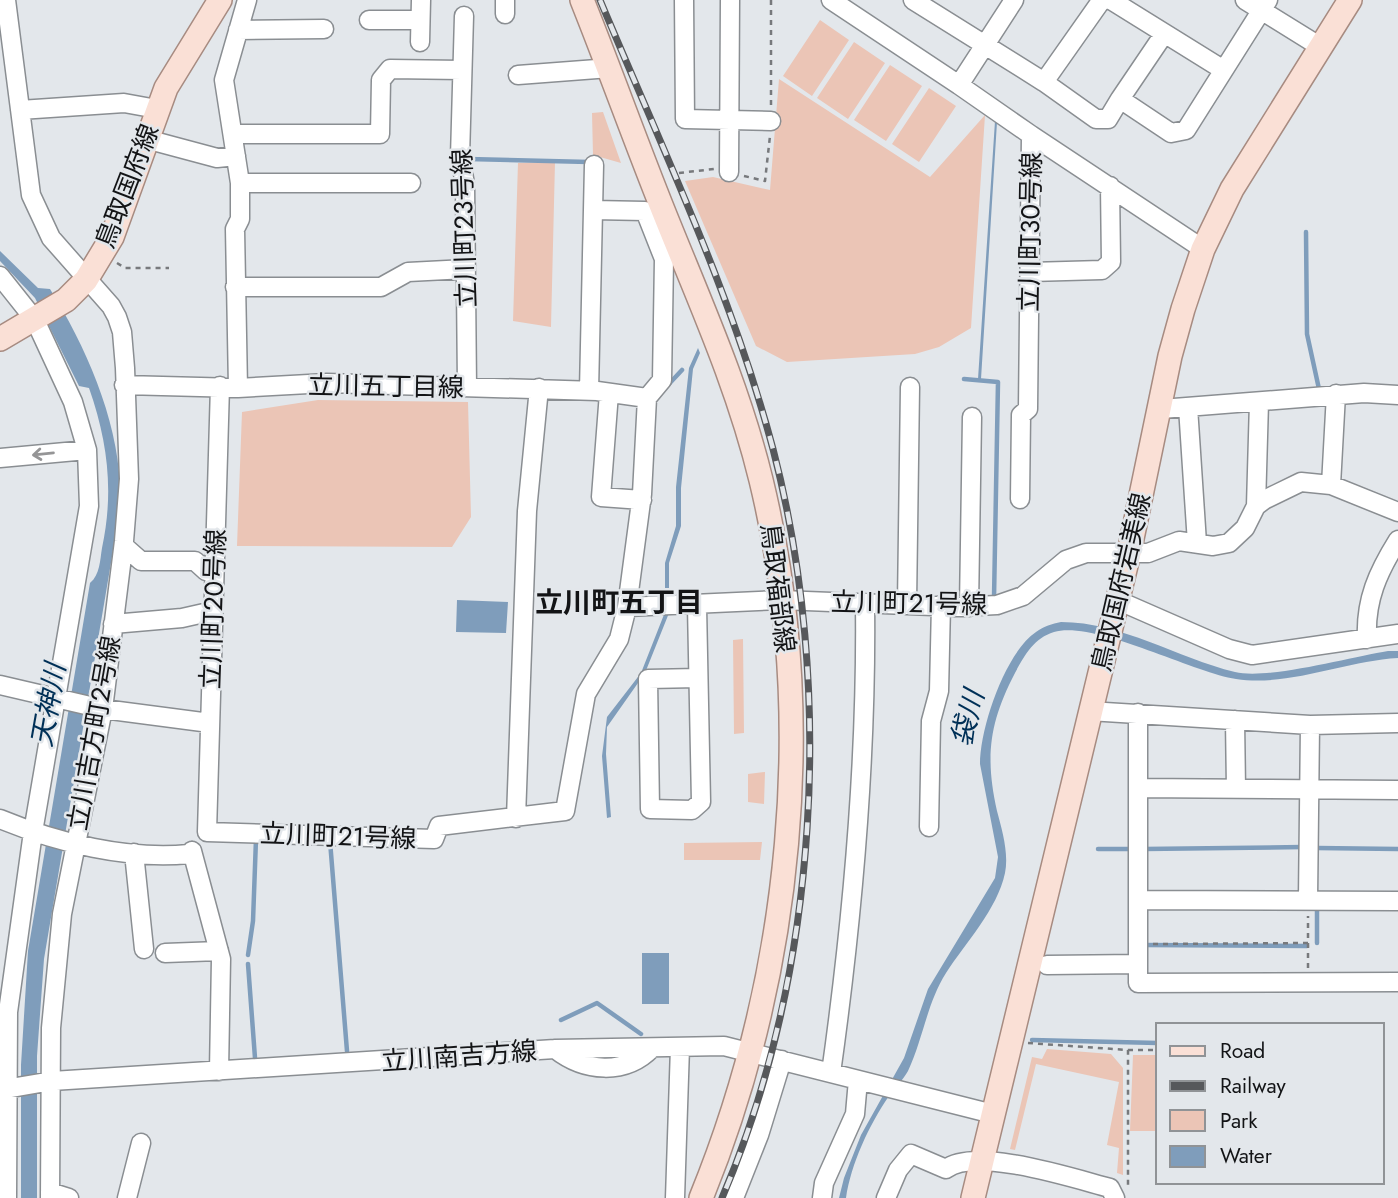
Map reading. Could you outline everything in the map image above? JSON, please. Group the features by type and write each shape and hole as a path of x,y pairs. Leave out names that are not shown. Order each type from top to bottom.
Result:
{"main road":[{"name":"鳥取国府線","path":"0,339 66,300 86,280 102,255 120,217 157,109 181,61 220,0"},
{"name":"鳥取福部線","path":"582,0 610,68 654,211 731,375 761,480 781,600 791,727 789,799 773,952 736,1098 701,1198"},
{"name":"鳥取国府岩美線","path":"973,1198 1129,553 1170,356 1203,249 1232,189 1350,0"}],"street":[{"name":"立川吉方町2号線","path":"6,0 31,195 51,238 111,306 122,332 128,479 124,546 113,624 62,914 51,1028 50,1195"},
{"name":"立川町20号線","path":"207,832 214,572 235,287 234,229 240,219 240,183 224,80 247,0"},
{"path":"420,42 421,0"},
{"path":"684,0 685,119 771,121"},
{"path":"729,172 730,0"},
{"path":"831,0 1031,135"},
{"path":"913,0 1044,82 1096,119 1108,119 1164,34"},
{"path":"959,85 1014,0"},
{"path":"1044,82 1101,1 1105,0"},
{"path":"1111,0 1222,69"},
{"path":"1245,0 1264,5 1319,46"},
{"path":"1121,99 1171,133 1186,130 1264,5"},
{"name":"立川町23号線","path":"464,16 460,157 465,184 467,387"},
{"path":"369,20 420,20"},
{"path":"238,30 324,29"},
{"path":"518,75 610,68"},
{"path":"234,134 380,134 381,80 390,69 463,70"},
{"path":"20,110 124,103 157,109"},
{"name":"立川町30号線","path":"1031,135 1203,249"},
{"name":"立川町30号線","path":"1020,499 1021,415 1028,409 1031,135"},
{"path":"146,139 217,158 236,156"},
{"path":"589,391 594,165"},
{"path":"240,183 411,183"},
{"path":"1030,272 1101,270 1111,262 1110,186"},
{"path":"593,210 654,211 664,259 662,380 647,398 642,500 627,607"},
{"path":"235,287 381,287 408,272 466,269"},
{"path":"0,276 37,319 63,378 87,450 89,506 59,699 4,1010 6,1198"},
{"name":"立川五丁目線","path":"124,385 229,387 327,383 539,388 647,398"},
{"path":"907,604 910,387"},
{"path":"516,818 527,511 539,388"},
{"path":"1161,409 1336,394 1376,392 1398,395"},
{"path":"608,393 601,497 642,500"},
{"path":"1331,485 1336,394"},
{"path":"1256,506 1259,402"},
{"path":"1188,407 1196,542"},
{"path":"969,607 971,417"},
{"path":"0,458 87,450"},
{"path":"1256,506 1286,487 1301,482 1331,485 1398,512"},
{"name":"立川町21号線","path":"207,832 435,839 439,826 565,811 586,694 619,639 627,607 697,606 781,600 969,607 1011,603 1074,557 1086,553 1148,552 1179,541 1222,545 1237,538 1256,506"},
{"path":"1367,639 1367,624 1377,574 1398,540"},
{"path":"124,546 141,561 195,561 206,571 214,572"},
{"path":"831,1073 853,907 863,769 864,603"},
{"path":"929,827 931,721 939,691 941,605"},
{"path":"697,606 701,802 692,810 650,809 648,679 698,678"},
{"path":"1115,610 1242,654 1260,654 1398,634"},
{"path":"113,624 182,618 213,611"},
{"path":"0,685 99,708 210,723"},
{"path":"1089,711 1310,725 1398,723"},
{"path":"1138,713 1138,983 1398,982"},
{"path":"1236,720 1236,789"},
{"path":"1308,899 1310,725"},
{"path":"1138,788 1398,790"},
{"path":"0,819 36,833 134,853 166,856 192,851 207,832"},
{"path":"192,851 219,951 219,1071"},
{"path":"134,853 144,949"},
{"path":"1138,900 1398,901"},
{"path":"166,953 219,951"},
{"path":"1047,965 1138,964"},
{"name":"立川南吉方線","path":"6,1089 49,1082 555,1049 724,1046 993,1114"},
{"path":"676,1198 680,1047"},
{"path":"734,1198 759,1135 782,1060"},
{"path":"822,1198 829,1170 855,1114 863,1081"},
{"path":"127,1198 141,1143"},
{"path":"886,1198 898,1170 911,1154 946,1169 955,1162 1020,1166 1110,1188 1115,1198"},
{"path":"50,1195 69,1198"}],"path":[{"path":"102,255 125,268 169,268"},
{"path":"1308,899 1308,981"},
{"path":"1138,944 1308,943"},
{"path":"1028,1043 1156,1050"},
{"path":"1128,1050 1128,1198"}],"green space":[{"path":"820,20 849,40 812,96 783,76"},
{"path":"854,42 885,63 848,119 817,98"},
{"path":"890,65 922,86 886,141 854,120"},
{"path":"779,79 930,177 985,115 971,328 939,347 915,354 787,362 756,346 685,181 713,177 770,190"},
{"path":"929,88 956,106 919,162 892,144"},
{"path":"603,112 621,163 593,155 592,113"},
{"path":"555,162 551,327 513,321 518,163"},
{"path":"318,400 468,402 471,517 452,547 237,546 242,412"},
{"path":"743,639 744,733 734,734 733,640"},
{"path":"765,772 764,804 748,802 748,774"},
{"path":"762,842 760,860 684,860 684,843"},
{"path":"1047,1049 1111,1054 1123,1068 1123,1175 1117,1173 1119,1148 1107,1145 1119,1082 1036,1064 1015,1150 1010,1149 1032,1057 1042,1059"},
{"path":"1133,1055 1156,1055 1156,1131 1130,1131"}],"water":[{"path":"995,121 981,379 978,379"},
{"path":"0,251 38,288 50,289 75,334 106,408 118,459 120,485 115,539 44,959 37,1056 37,1198 21,1198 21,1065 28,951 90,583 98,572 100,562 106,527 108,487 105,448 89,388 79,386 35,298 0,261"},
{"path":"698,348 700,353 693,369 681,488 681,526 669,563 669,604 665,605 665,563 676,526 676,487 689,368"},
{"path":"457,600 508,602 506,633 456,632"},
{"path":"665,612 669,613 645,673 607,727 606,754 611,817 607,818 602,756 607,717 641,673"},
{"path":"1061,622 1128,634 1213,666 1250,674 1310,667 1388,651 1398,651 1398,658 1297,677 1256,681 1217,674 1093,633 1071,630 1054,632 1035,643 1022,660 1006,691 992,740 993,792 1006,858 1001,887 988,913 946,973 908,1071 889,1096 862,1145 846,1198 839,1198 861,1135 904,1058 928,989 995,878 998,857 980,764 984,731 996,692 1014,656 1025,642 1042,628"},
{"path":"642,953 669,953 669,1004 642,1004"}],"waterway":[{"path":"468,159 589,162"},
{"path":"1306,232 1307,334 1319,389"},
{"path":"668,385 682,370"},
{"path":"964,379 998,382 994,599"},
{"path":"248,955 253,921 256,839"},
{"path":"330,841 347,1051"},
{"path":"1144,849 1303,847"},
{"path":"1317,848 1398,849"},
{"path":"1098,849 1132,849"},
{"path":"1317,905 1317,943"},
{"path":"1144,945 1307,946"},
{"path":"248,964 255,1058"},
{"path":"561,1020 597,1003 641,1034"},
{"path":"1032,1040 1156,1043"}],"railway":[{"path":"600,0 717,278 756,391 773,449 793,540 805,635 810,731 807,828 797,924 780,1019 755,1110 722,1198"}],"district":[{"name":"立川町五丁目","path":"619,602"}],"water label":[{"name":"天神川","path":"48,705"},
{"name":"袋川","path":"967,718"}]}
